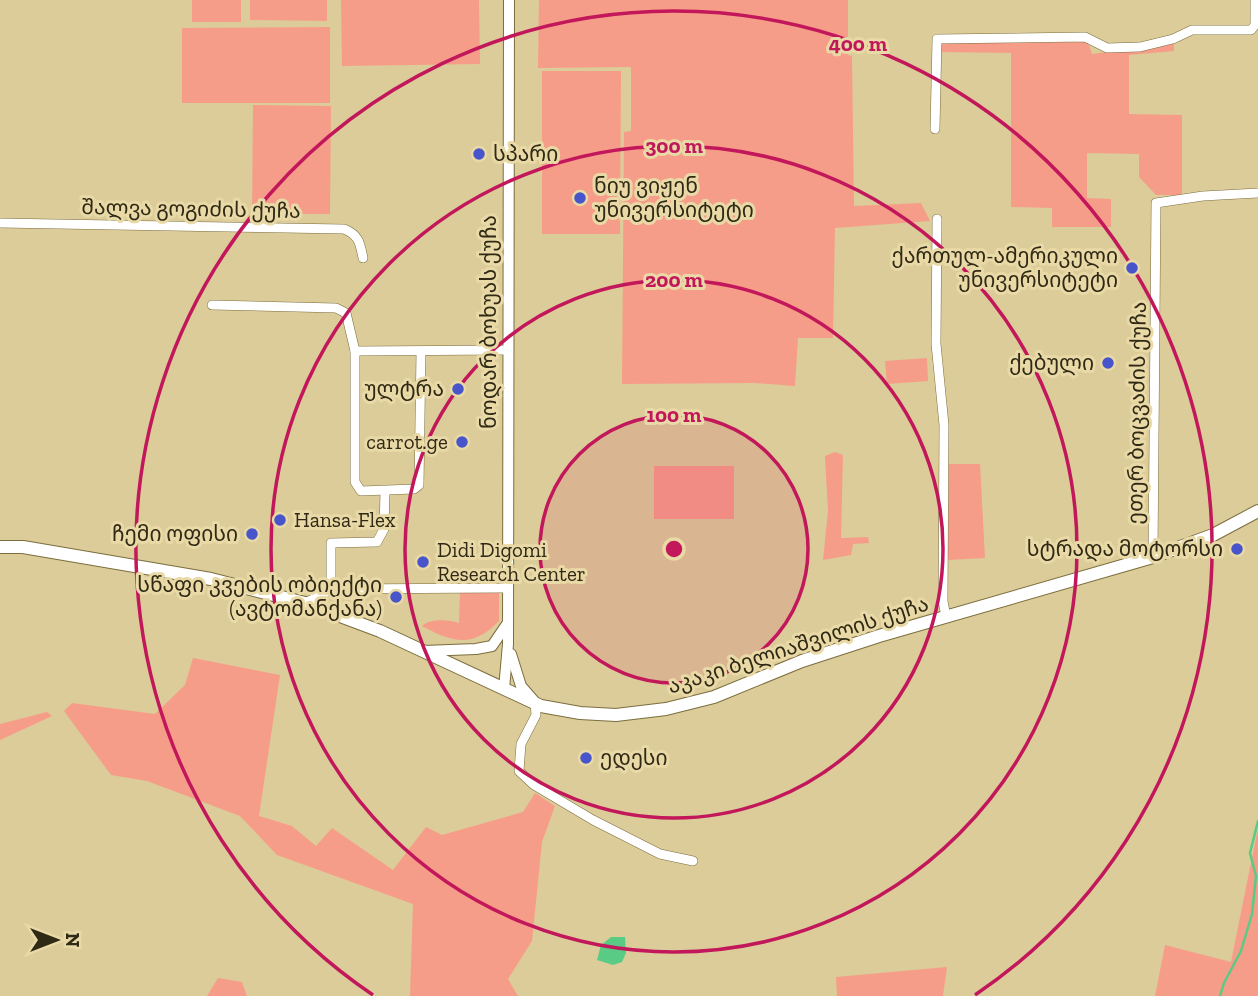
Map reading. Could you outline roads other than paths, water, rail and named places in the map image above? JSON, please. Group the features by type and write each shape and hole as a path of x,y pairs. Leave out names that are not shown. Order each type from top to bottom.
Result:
{"main road":[{"name":"აკაკი ბელიაშვილის ქუჩა","path":"0,547 23,547 211,579 305,603 380,631 541,706 600,715 666,709 714,697 802,661 1153,557 1213,535 1258,511"},
{"name":"აკაკი ბელიაშვილის ქუჩა","path":"0,538 23,547"}],"street":[{"name":"ნოდარ ბოხუას ქუჩა","path":"508,644 509,0"},
{"path":"935,129 937,39 1084,37 1103,48 1140,47 1173,39 1192,30 1251,30 1255,25 1255,0"},
{"name":"ეთერ ბოცვაძის ქუჩა","path":"1153,557 1156,202 1258,193"},
{"path":"937,219 936,344 944,425 943,601 946,617"},
{"name":"შალვა გოგიძის ქუჩა","path":"0,223 344,229 354,233 360,240 363,258"},
{"path":"212,305 336,308 346,313 355,351 356,485 361,491 414,489 420,481 421,352"},
{"path":"355,351 508,350"},
{"path":"331,589 331,543 377,542 384,529 384,491"},
{"path":"305,603 331,589 507,588"},
{"path":"423,651 492,646 507,624"},
{"path":"508,644 521,686 535,703 537,715 521,744 519,771 534,785 604,826 660,854 694,861"},
{"path":"504,689 508,644"}],"waterway":[{"path":"1220,996 1241,951 1252,914 1256,876 1250,853 1258,821"}],"place":[{"name":"სპარი","path":"479,154"},
{"name":"ნიუ ვიჟენ უნივერსიტეტი","path":"580,198"},
{"name":"ქართულ-ამერიკული უნივერსიტეტი","path":"1132,268"},
{"name":"ქებული","path":"1108,363"},
{"name":"ულტრა","path":"458,389"},
{"name":"carrot.ge","path":"462,442"},
{"name":"Hansa-Flex","path":"280,520"},
{"name":"ჩემი ოფისი","path":"252,534"},
{"name":"სტრადა მოტორსი","path":"1237,549"},
{"name":"Didi Digomi Research Center","path":"423,562"},
{"name":"სწაფი კვების ობიექტი (ავტომანქანა)","path":"396,597"},
{"name":"ედესი","path":"586,758"}]}
